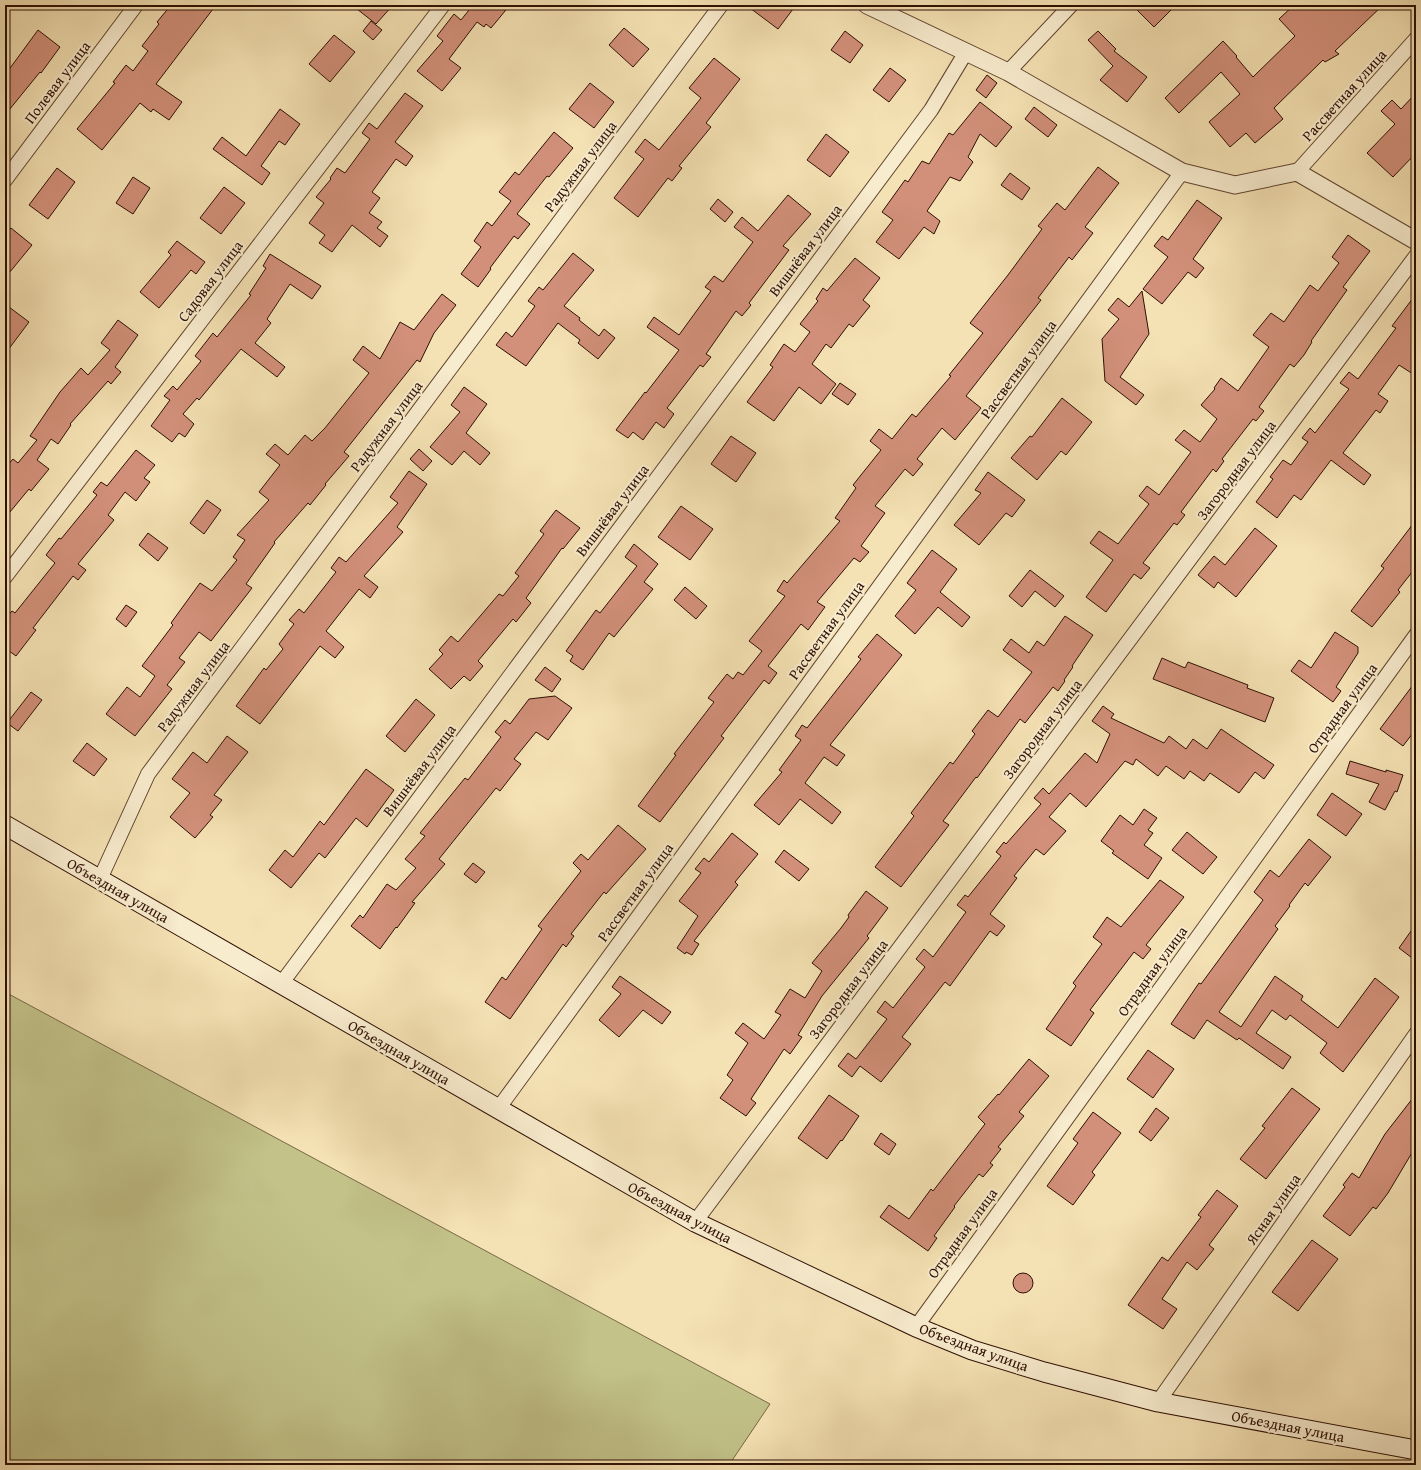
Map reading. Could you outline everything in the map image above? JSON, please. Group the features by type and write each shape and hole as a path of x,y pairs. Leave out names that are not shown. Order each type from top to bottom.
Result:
{"main road":[{"name":"Объездная улица","path":"5,825 695,1222 916,1327 972,1350 1044,1372 1158,1402 1415,1449"}],"street":[{"name":"Полевая улица","path":"5,180 136,5"},
{"name":"Садовая улица","path":"5,577 443,5"},
{"name":"Радужная улица","path":"100,879 148,774 721,5"},
{"path":"867,5 1008,72 1182,172 1235,185 1297,172 1416,242"},
{"path":"1008,72 1071,5"},
{"name":"Рассветная улица","path":"1297,172 1416,39"},
{"name":"Вишнёвая улица","path":"281,984 931,110 966,52"},
{"name":"Рассветная улица","path":"498,1109 1182,172"},
{"name":"Загородная улица","path":"695,1222 1416,256"},
{"name":"Отрадная улица","path":"916,1327 1416,635"},
{"name":"Ясная улица","path":"1158,1402 1416,1034"}],"green space":[{"path":"5,992 770,1404 729,1465 5,1465"}],"building":[{"path":"171,5 216,5 156,84 182,102 169,120 153,109 151,112 140,103 102,150 77,129 115,83 113,82 126,65 133,71 148,51 142,46 159,24 157,22"},
{"path":"352,5 393,5 376,24"},
{"path":"473,5 510,5 491,28 486,24 484,27 477,22 449,59 461,68 442,91 417,71 443,41 437,36 454,14 461,20"},
{"path":"746,5 796,5 778,29"},
{"path":"1132,5 1176,5 1154,27"},
{"path":"1294,5 1383,5 1335,51 1339,54 1325,62 1323,60 1274,108 1283,119 1255,143 1246,133 1230,147 1209,122 1240,94 1221,72 1179,113 1165,98 1223,41 1253,77 1295,36 1279,19"},
{"path":"371,21 382,30 373,40 363,31"},
{"path":"624,28 649,49 633,67 609,45"},
{"path":"38,30 60,47 41,73 40,72 5,115 5,75"},
{"path":"845,31 863,45 850,63 831,50"},
{"path":"1098,31 1116,49 1114,51 1147,77 1127,102 1100,80 1113,66 1088,40"},
{"path":"334,35 355,52 330,82 309,64"},
{"path":"714,58 740,79 706,123 711,127 679,166 682,168 672,181 668,178 638,217 614,198 644,159 635,152 645,139 659,150 701,98 689,88"},
{"path":"890,68 906,80 889,102 873,90"},
{"path":"987,75 997,83 986,98 976,90"},
{"path":"590,83 614,102 594,128 569,109"},
{"path":"405,93 423,106 395,142 413,156 406,166 396,159 372,192 380,198 369,213 382,222 377,228 388,236 380,247 352,225 332,252 319,243 325,235 309,223 324,203 316,197 331,179 330,178 337,168 345,173 370,139 362,133 369,123 377,129"},
{"path":"1416,93 1416,153 1393,177 1367,153 1395,124 1381,111 1392,100 1401,109"},
{"path":"980,102 1012,127 996,147 980,134 968,157 973,162 960,181 950,177 927,211 940,221 934,234 924,227 899,259 876,242 893,220 882,212 905,180 908,182 922,161 929,164 949,133 953,135"},
{"path":"1034,107 1057,125 1048,137 1025,119"},
{"path":"280,109 300,124 285,145 279,141 261,166 270,173 262,185 213,149 222,137 246,156"},
{"path":"554,132 573,148 549,177 547,176 517,214 530,224 518,239 514,236 478,287 461,274 481,247 474,241 487,222 492,226 511,201 499,192 515,172 519,175"},
{"path":"826,134 849,152 830,177 807,160"},
{"path":"1098,167 1119,183 1085,227 1093,233 1072,260 1069,257 1038,298 1041,300 966,396 981,408 955,440 942,428 917,459 923,464 913,476 905,469 875,506 885,513 861,546 869,552 860,562 854,558 817,602 825,607 808,630 801,624 768,666 777,673 769,684 764,680 721,736 724,738 660,822 638,806 676,755 674,754 714,702 708,698 727,674 733,679 738,672 743,675 762,651 749,641 785,596 777,591 784,580 787,583 840,521 835,518 856,488 853,485 881,450 870,441 879,429 892,439 912,414 916,417 951,376 949,375 983,333 970,323 1042,229 1038,226 1057,203 1065,210"},
{"path":"57,168 75,182 48,219 29,205"},
{"path":"1010,173 1030,188 1022,200 1001,185"},
{"path":"133,177 150,188 133,214 116,203"},
{"path":"224,187 245,203 221,234 200,218"},
{"path":"788,195 811,214 783,246 789,250 749,303 751,305 742,316 736,311 706,354 711,357 703,367 700,365 667,408 674,414 664,428 656,422 643,440 633,432 628,438 616,430 679,350 647,327 654,317 679,335 711,291 705,287 714,276 723,282 753,242 734,227 742,217 758,231"},
{"path":"718,199 733,212 725,222 710,209"},
{"path":"1197,200 1222,218 1193,259 1204,268 1196,278 1188,272 1162,304 1143,289 1168,257 1154,246 1162,236 1168,240"},
{"path":"11,228 32,245 5,278 5,235"},
{"path":"1348,235 1370,251 1343,287 1347,290 1311,341 1312,342 1304,355 1294,367 1290,364 1259,407 1264,411 1256,421 1253,419 1222,459 1224,461 1216,472 1213,469 1181,512 1185,515 1177,525 1174,523 1143,563 1150,568 1141,579 1134,574 1106,612 1086,597 1113,560 1090,543 1099,531 1118,544 1149,504 1139,496 1147,486 1159,495 1191,452 1175,440 1184,430 1200,442 1217,419 1201,405 1215,389 1214,388 1221,378 1238,391 1269,347 1253,335 1271,313 1284,322 1310,285 1318,291 1339,263 1332,257"},
{"path":"177,241 205,262 196,274 191,270 159,308 140,292 171,255 168,252"},
{"path":"573,253 594,270 564,306 580,318 579,320 599,336 604,329 615,338 598,359 578,343 580,340 558,323 526,366 496,345 506,332 512,337 535,306 528,301 539,287 543,290"},
{"path":"270,254 321,286 312,299 290,284 267,319 271,323 255,343 285,367 277,377 241,349 199,400 197,398 183,414 194,424 185,437 179,433 172,442 151,426 170,400 164,396 173,386 177,390 201,361 195,356 213,333 217,337 251,295 249,294 266,268 263,266"},
{"path":"855,258 880,278 863,300 870,306 853,327 849,324 831,348 826,344 812,364 836,384 821,404 799,387 774,421 747,402 773,367 770,365 784,344 795,352 810,332 800,324 818,301 816,299 823,288 827,291"},
{"path":"1142,291 1149,334 1120,377 1144,395 1136,405 1105,381 1102,339 1119,319 1108,310 1118,298 1129,307"},
{"path":"442,294 456,305 434,333 420,362 417,360 344,452 349,456 325,484 326,485 310,505 308,503 274,542 275,543 246,584 252,588 211,641 199,632 179,658 185,662 167,685 172,689 135,736 106,714 127,687 140,697 155,676 142,666 173,625 171,623 200,583 212,591 237,560 233,557 245,540 237,535 269,500 259,492 280,465 266,454 275,444 288,455 305,435 312,441 325,428 369,373 353,360 363,346 380,359 400,322 414,330"},
{"path":"1416,294 1416,376 1399,365 1378,394 1388,401 1380,413 1376,410 1343,453 1371,475 1364,485 1331,460 1301,500 1294,495 1277,518 1256,502 1273,479 1270,477 1283,460 1291,465 1308,442 1302,438 1310,428 1315,433 1349,389 1340,383 1349,372 1358,379 1396,328 1392,326"},
{"path":"5,304 29,322 5,354"},
{"path":"118,320 138,335 115,367 121,372 111,384 108,381 70,424 71,425 58,444 51,439 37,460 49,469 31,491 29,489 5,518 5,468 13,459 18,463 37,440 30,436 60,392 81,368 88,375 110,350 101,343"},
{"path":"840,383 856,394 848,405 832,394"},
{"path":"464,387 487,404 466,433 490,453 480,465 464,451 452,465 430,447 460,412 451,405"},
{"path":"1062,398 1092,422 1066,455 1061,451 1037,480 1011,458 1030,436 1032,437"},
{"path":"731,436 756,453 736,482 711,464"},
{"path":"419,449 432,461 423,471 410,459"},
{"path":"136,450 155,465 144,478 150,482 136,501 125,492 108,515 114,520 78,564 86,570 78,580 73,576 33,628 36,630 16,656 5,648 5,619 12,611 15,613 55,563 46,555 97,495 93,492 101,482 107,486"},
{"path":"409,471 427,484 397,527 403,532 364,576 378,587 370,598 359,589 326,631 344,647 335,658 320,646 260,724 236,706 264,668 266,670 283,649 279,644 294,624 289,620 299,609 304,613 336,572 331,568 339,557 346,562 398,503 390,497"},
{"path":"988,472 1025,500 1012,517 1006,513 979,545 954,525 981,493 975,490"},
{"path":"207,500 221,510 204,534 190,523"},
{"path":"681,506 713,529 690,560 658,537"},
{"path":"556,510 580,528 563,549 562,548 526,598 531,603 516,622 513,619 478,661 483,666 470,681 464,676 451,689 429,669 443,654 439,650 451,636 458,642 499,594 503,596 519,576 515,573 544,534 540,531"},
{"path":"1416,520 1416,567 1398,590 1400,592 1372,627 1351,611 1384,568 1381,566"},
{"path":"1255,528 1277,546 1236,597 1218,582 1214,588 1198,575 1214,556 1225,565"},
{"path":"148,533 168,548 158,561 139,545"},
{"path":"634,544 658,564 644,582 653,589 614,637 609,633 583,670 570,661 573,656 566,651 596,610 600,613 637,566 625,557"},
{"path":"932,550 957,569 940,592 970,617 962,627 938,607 915,634 895,616 916,590 907,583"},
{"path":"1030,570 1064,596 1055,607 1035,591 1022,607 1009,596"},
{"path":"685,587 707,606 696,619 674,600"},
{"path":"126,605 137,612 126,627 116,619"},
{"path":"1065,616 1093,635 1072,666 1073,667 1058,691 1053,687 1025,723 1020,719 977,778 976,777 943,821 949,825 901,887 875,867 914,816 911,813 950,762 953,764 975,734 972,731 988,710 998,717 1032,672 1003,650 1011,639 1029,653 1037,641 1044,646"},
{"path":"1335,632 1358,647 1358,653 1336,687 1341,691 1333,702 1291,671 1299,660 1311,668"},
{"path":"877,634 902,655 830,745 845,755 837,766 824,757 805,783 841,812 832,824 800,799 779,825 754,805 782,772 779,770 801,740 795,736 802,725 807,728 861,659 858,657"},
{"path":"1162,658 1185,668 1188,662 1248,685 1247,688 1274,698 1265,722 1153,679"},
{"path":"545,667 561,679 552,692 535,680"},
{"path":"1416,681 1416,729 1403,746 1380,729"},
{"path":"31,692 42,700 18,731 7,723"},
{"path":"555,696 572,708 548,740 536,732 514,759 521,764 500,791 496,788 439,859 445,864 412,902 415,903 380,949 351,926 360,915 363,918 387,884 396,890 416,868 405,859 425,836 420,833 465,778 468,780 501,737 495,732 505,720 510,724 529,699"},
{"path":"416,699 435,715 405,752 386,736"},
{"path":"1103,706 1114,714 1111,718 1164,743 1169,736 1186,749 1193,739 1207,749 1221,729 1274,765 1264,779 1255,772 1239,793 1210,773 1204,781 1190,771 1184,779 1166,766 1158,776 1136,759 1133,765 1125,761 1086,807 1070,793 1049,817 1066,831 1044,855 1036,849 1014,876 1017,878 990,914 1005,926 997,936 990,931 950,986 945,982 902,1037 911,1044 881,1082 860,1066 852,1077 838,1066 848,1053 856,1059 887,1019 877,1012 885,1001 893,1008 925,967 916,959 924,949 933,957 966,912 957,905 965,895 968,897 1001,856 996,852 1004,842 1006,844 1041,804 1034,798 1043,788 1049,794 1085,753 1097,763 1110,734 1092,721"},
{"path":"227,736 248,752 214,795 222,800 210,815 213,817 195,838 170,817 190,793 172,779 193,752 207,763"},
{"path":"87,743 107,759 94,776 73,761"},
{"path":"1350,761 1386,772 1386,770 1403,775 1397,792 1395,791 1385,810 1369,802 1379,784 1346,774"},
{"path":"366,769 394,790 367,827 356,818 325,858 319,853 291,888 269,870 285,850 293,857 320,821 324,825"},
{"path":"1332,793 1362,814 1346,836 1317,815"},
{"path":"1144,809 1157,818 1148,830 1153,833 1144,845 1162,858 1148,879 1112,853 1114,851 1101,841 1120,815 1133,825"},
{"path":"618,825 646,849 606,894 604,892 571,934 574,936 566,947 563,944 510,1019 485,1002 502,977 506,980 542,929 538,926 581,871 573,863 581,854 588,860"},
{"path":"1187,832 1217,857 1203,874 1172,850"},
{"path":"732,833 758,854 735,882 738,885 694,941 699,944 692,955 686,952 685,954 677,948 698,916 679,901 701,873 695,869 704,858 709,862"},
{"path":"1309,839 1331,857 1308,886 1305,883 1289,905 1290,906 1275,926 1278,929 1219,1012 1241,1027 1275,976 1303,996 1301,1000 1338,1028 1375,978 1399,997 1343,1072 1320,1053 1327,1043 1290,1015 1286,1020 1272,1010 1256,1033 1291,1057 1283,1069 1239,1038 1237,1040 1207,1020 1194,1039 1171,1024 1199,983 1201,984 1263,900 1254,892 1270,870 1279,877"},
{"path":"784,850 809,869 799,881 775,862"},
{"path":"473,863 485,872 476,883 464,874"},
{"path":"1160,880 1184,897 1146,945 1151,949 1143,959 1134,952 1090,1010 1094,1013 1071,1046 1046,1029 1076,986 1073,983 1102,944 1093,937 1107,917 1121,927"},
{"path":"866,891 888,908 867,936 869,938 822,996 798,1035 802,1037 790,1054 784,1049 751,1099 756,1103 746,1116 720,1098 733,1080 727,1075 748,1043 735,1033 743,1023 764,1039 781,1015 775,1012 790,989 805,998 822,971 812,963 841,928 849,917 848,915"},
{"path":"1416,924 1416,961 1399,948"},
{"path":"620,976 671,1012 662,1024 643,1010 619,1037 599,1020 621,994 612,987"},
{"path":"1148,1050 1174,1069 1153,1098 1127,1079"},
{"path":"1029,1059 1049,1076 1019,1112 1024,1116 998,1147 1001,1149 990,1163 993,1165 983,1177 979,1174 954,1206 955,1207 934,1236 937,1238 928,1251 880,1217 889,1205 909,1219 931,1189 933,1191 985,1124 978,1117 998,1094 999,1095"},
{"path":"1292,1088 1320,1109 1266,1179 1240,1159 1265,1128 1262,1126"},
{"path":"1416,1094 1416,1146 1388,1193 1376,1209 1373,1207 1350,1236 1323,1216 1345,1187 1343,1185 1352,1173 1359,1178 1385,1134"},
{"path":"829,1095 859,1116 842,1141 841,1140 827,1159 798,1138"},
{"path":"1156,1108 1169,1118 1151,1141 1139,1132"},
{"path":"1093,1112 1121,1133 1092,1172 1095,1175 1073,1205 1047,1186 1078,1143 1073,1139"},
{"path":"881,1133 896,1144 889,1155 874,1144"},
{"path":"1217,1190 1238,1206 1209,1245 1214,1249 1197,1270 1187,1262 1162,1299 1177,1309 1163,1329 1128,1305 1162,1257 1168,1261 1201,1217 1198,1215"},
{"path":"1312,1240 1338,1259 1298,1311 1272,1292"},
{"path":"1019,1273 1027,1273 1033,1279 1033,1287 1027,1293 1019,1293 1013,1287 1013,1279"}]}
